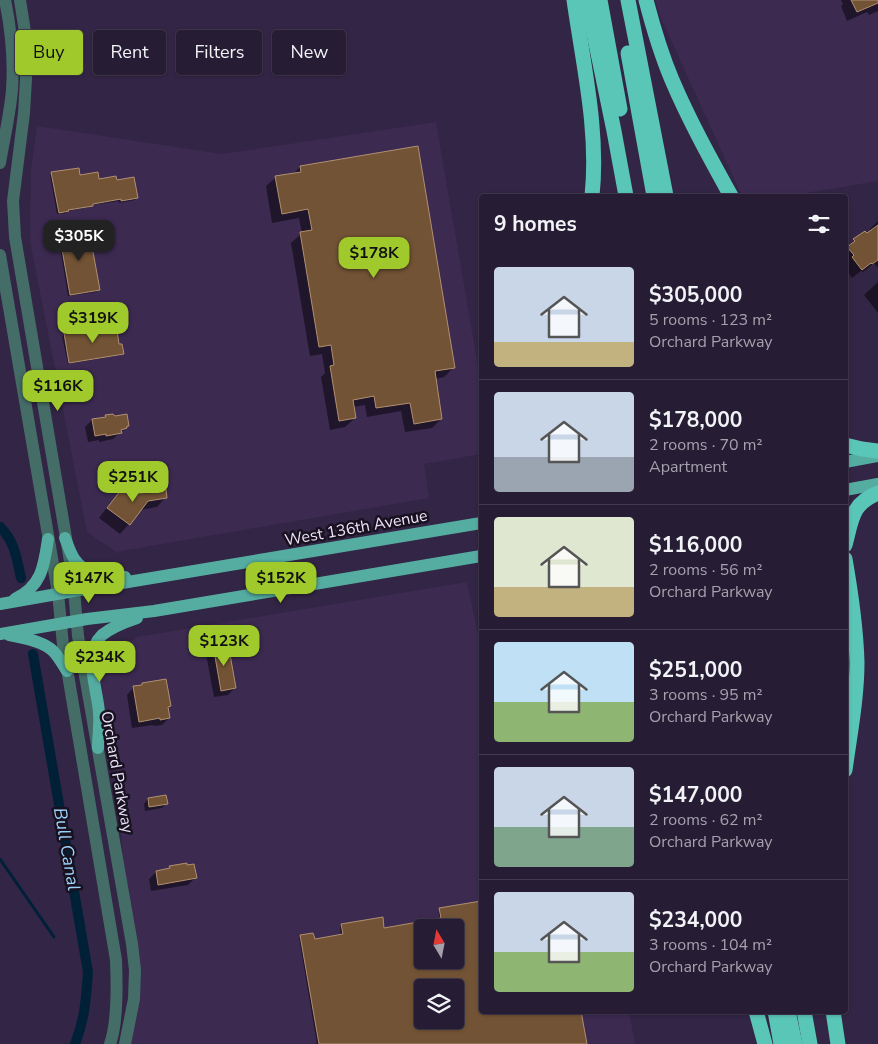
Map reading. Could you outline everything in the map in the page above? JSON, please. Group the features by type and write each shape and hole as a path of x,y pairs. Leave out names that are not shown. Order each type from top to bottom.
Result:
{"highway":[{"path":"574,0 592,118 592,194"},
{"path":"587,0 626,194"},
{"path":"600,0 636,194"},
{"path":"618,0 654,194"},
{"path":"628,0 666,194"},
{"path":"646,0 655,32 672,78 689,117 730,194"},
{"path":"848,446 878,451"},
{"path":"848,533 855,511 862,502 878,493"},
{"path":"848,578 853,610 857,663 848,747"},
{"path":"757,1014 765,1044"},
{"path":"776,1014 781,1044"},
{"path":"789,1014 794,1044"},
{"path":"805,1014 810,1044"},
{"path":"815,1014 820,1044"},
{"path":"833,1014 838,1044"}],"main road":[{"path":"848,461 878,456"},
{"path":"848,489 878,484"},
{"name":"West 136th Avenue","path":"3,604 58,593 479,523"},
{"path":"65,538 75,560 87,571 99,575 148,578"},
{"path":"3,604 20,596 38,580 43,568 48,539"},
{"path":"1,634 77,621 154,611 479,556"},
{"path":"98,748 100,714 92,660 95,645 102,636 119,625 154,611"},
{"path":"1,634 16,636 47,646 55,653 67,671"}],"street":[{"path":"0,163 12,89 12,40 5,0"},
{"name":"Orchard Parkway","path":"20,0 25,32 26,79 24,113 13,202 13,220 74,591 77,621 130,932 135,970 134,999 126,1044"},
{"name":"Orchard Parkway","path":"0,255 58,593 60,624 67,671 116,960 117,992 110,1044"}],"shaded area":[{"path":"655,0 878,0 878,181 800,194 741,194 660,16"},
{"path":"436,122 479,372 479,454 424,464 429,498 116,552 87,532 30,241 31,169 37,126 222,154"},
{"path":"467,582 479,636 479,1014 630,1014 635,1044 125,1044 134,999 126,910 118,779 94,665 137,637"}],"building":[{"path":"851,0 878,0 878,3 857,12"},
{"path":"418,146 455,368 435,371 442,419 414,424 410,403 376,408 374,396 353,400 356,418 339,421 330,366 334,365 331,345 319,347 300,232 312,230 308,209 282,214 275,176 301,172 300,166"},
{"path":"79,168 80,175 98,172 99,179 116,176 117,180 134,177 138,198 93,204 93,206 59,213 51,172"},
{"path":"878,225 878,260 862,270 852,257 854,255 848,246 855,241 853,239 865,231 867,233"},
{"path":"89,230 100,290 70,295 59,232 67,231 68,234"},
{"path":"116,324 119,344 122,344 124,354 69,363 64,333"},
{"path":"113,414 115,416 127,414 129,426 121,430 122,433 95,436 92,419"},
{"path":"124,486 135,494 166,489 167,498 148,501 130,525 107,508"},
{"path":"228,643 236,688 221,691 213,645"},
{"path":"166,679 171,706 168,707 170,718 139,722 133,686"},
{"path":"166,795 168,804 149,807 148,798"},
{"path":"187,863 187,865 194,864 197,878 158,885 156,871 170,868 169,866"},
{"path":"479,901 479,1014 582,1014 587,1044 319,1044 300,935 313,933 315,939 343,934 341,924 383,917 384,928 414,923 414,969 464,969 464,919 435,919 441,918 439,908"}],"waterway":[{"name":"Bull Canal","path":"0,527 12,545 21,578"},
{"name":"Bull Canal","path":"33,654 88,972 83,1017 75,1044"},
{"path":"0,859 54,937"}]}
